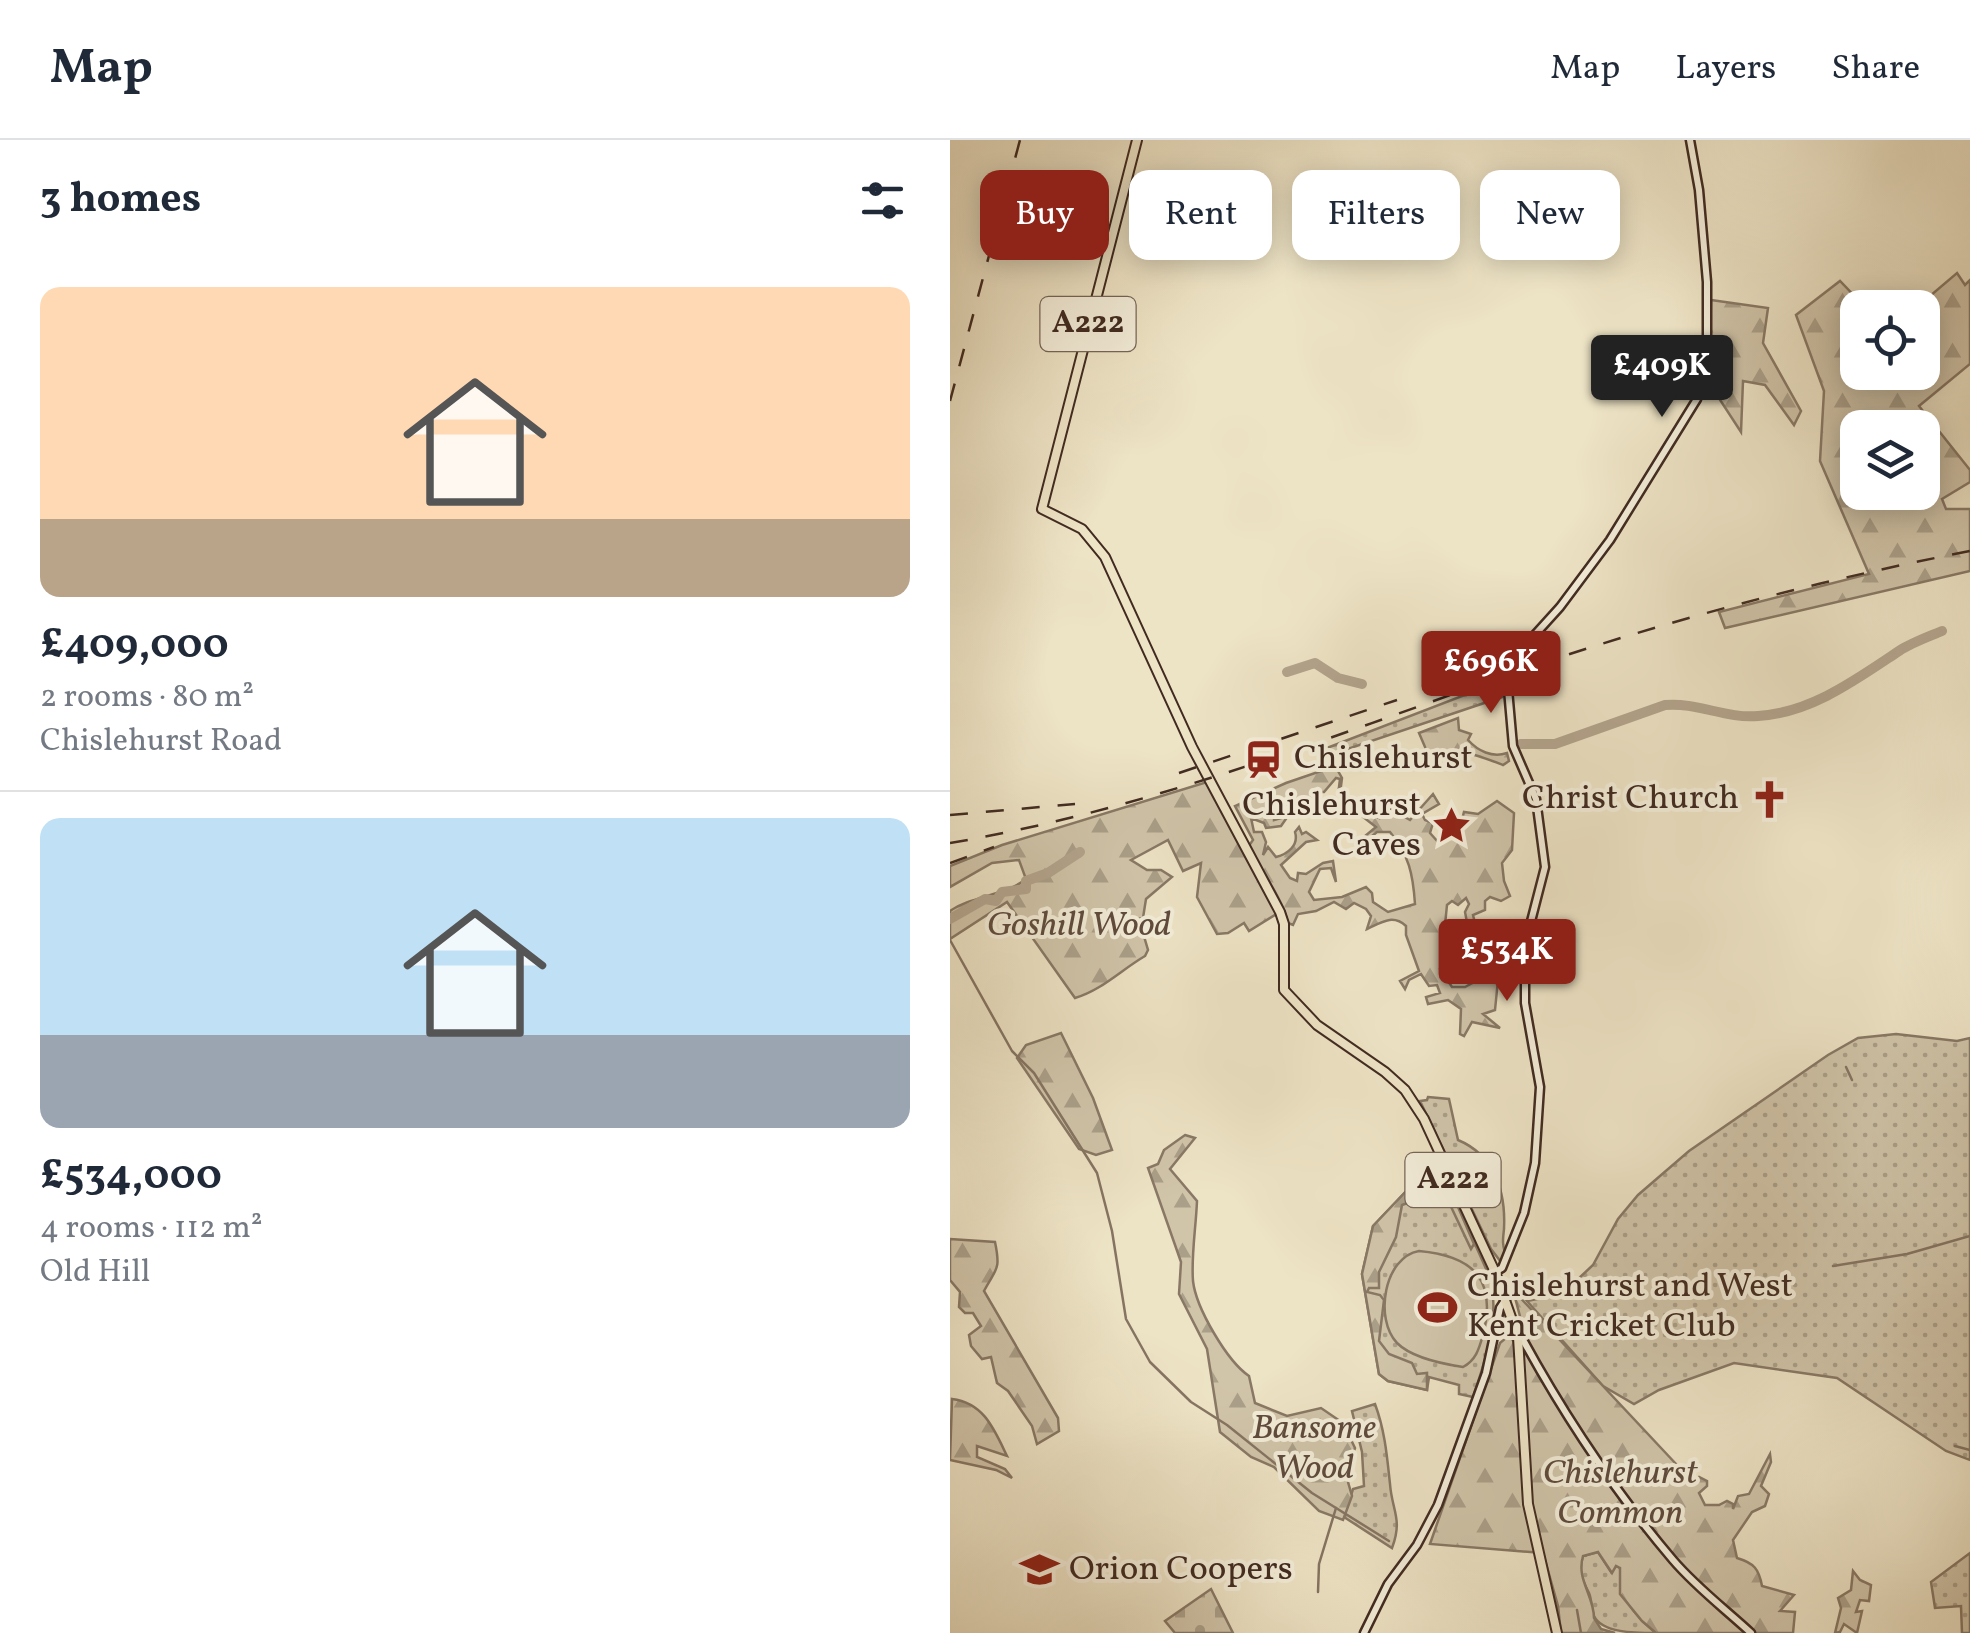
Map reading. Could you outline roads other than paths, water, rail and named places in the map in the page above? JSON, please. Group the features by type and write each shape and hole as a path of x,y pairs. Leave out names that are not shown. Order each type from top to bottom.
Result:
{"main road":[{"name":"A222","path":"1137,140 1042,509 1082,529 1098,546 1196,756 1280,912 1284,924 1284,990 1317,1025 1405,1090 1424,1120 1495,1272 1518,1337 1528,1504 1557,1633"},
{"path":"1495,1272 1502,1268 1532,1184 1540,1103 1524,965 1528,933 1543,884 1544,847 1536,799 1513,746 1508,678 1512,660 1598,557 1697,399 1707,341 1707,282 1690,140"},
{"path":"1364,1633 1388,1584 1418,1545 1438,1505 1486,1373 1500,1308 1506,1298"},
{"path":"1518,1337 1581,1436 1673,1560 1751,1633"}],"waterway":[{"path":"1521,744 1555,744 1665,705 1746,716 1796,709 1833,693 1904,648 1942,631"},
{"path":"1287,672 1315,663 1338,678 1362,684"},
{"path":"950,919 985,899 996,901 1002,892 1026,889 1026,881 1048,873 1080,852"},
{"path":"950,940 1012,1051 1034,1073 1097,1173 1112,1231 1126,1319 1150,1362 1191,1402 1227,1425 1312,1493 1389,1541"},
{"path":"1846,1067 1852,1080"},
{"path":"1833,1266 1907,1254 1970,1236"},
{"path":"1955,1446 1970,1450"},
{"path":"1318,1592 1319,1564 1336,1508"},
{"path":"1577,1610 1581,1633"}],"railway":[{"path":"950,401 1020,140"},
{"path":"950,843 1091,813 1229,772 1501,677 1675,622 1851,576 1970,551"},
{"path":"1179,773 1397,700"},
{"path":"950,815 1075,804"},
{"path":"950,863 994,847"}],"place":[{"name":"Chislehurst","path":"1264,759"},
{"name":"Christ Church","path":"1769,799"},
{"name":"Chislehurst Caves","path":"1451,826"},
{"name":"Chislehurst and West Kent Cricket Club","path":"1437,1307"},
{"name":"Orion Coopers","path":"1039,1570"}],"park label":[{"name":"Goshill Wood","path":"1079,926"},
{"name":"Bansome Wood","path":"1314,1449"},
{"name":"Chislehurst Common","path":"1620,1494"}]}
